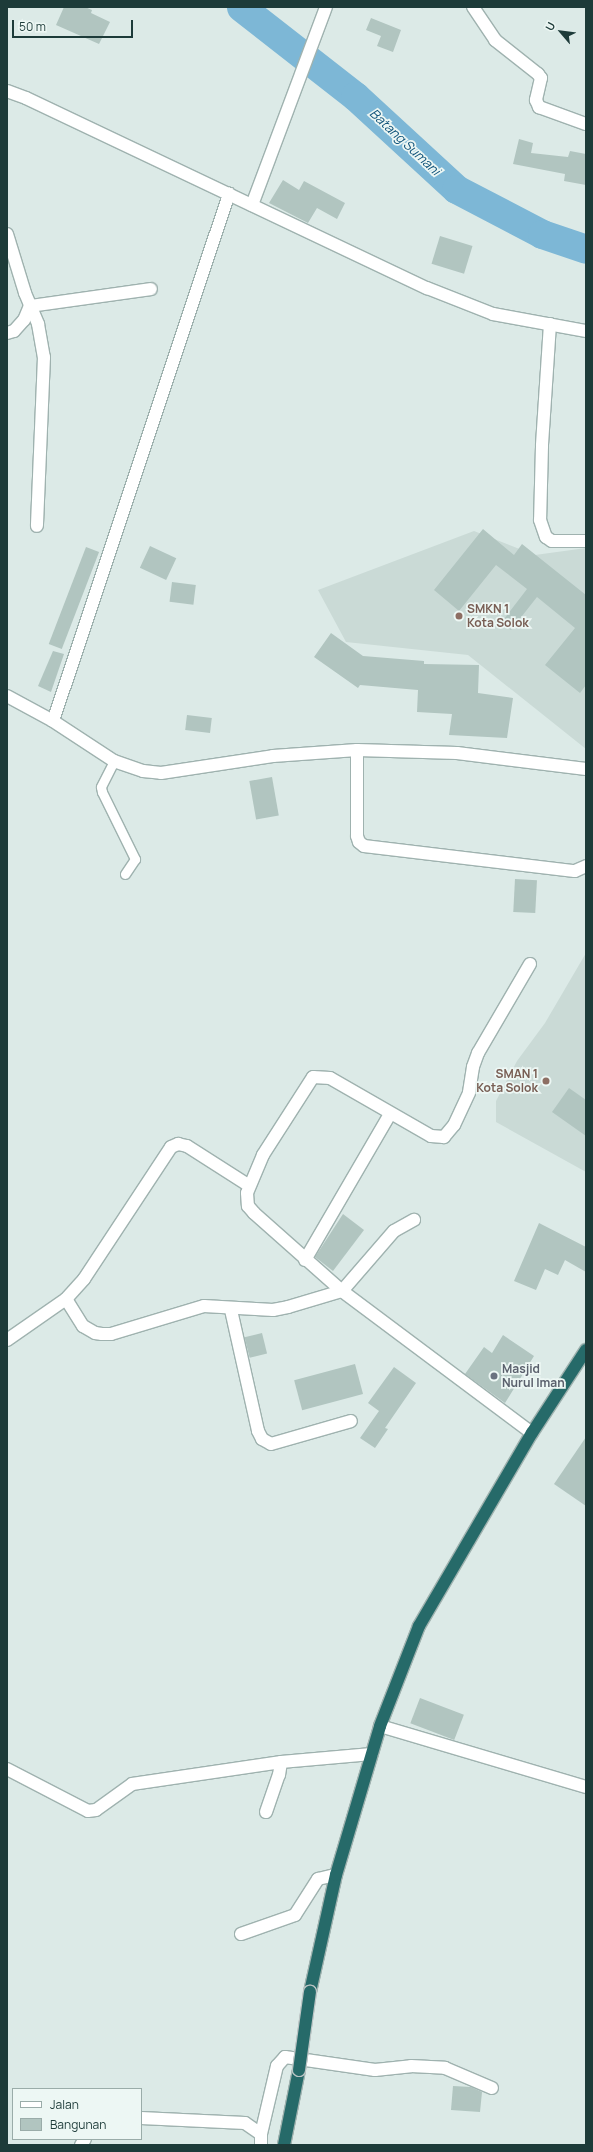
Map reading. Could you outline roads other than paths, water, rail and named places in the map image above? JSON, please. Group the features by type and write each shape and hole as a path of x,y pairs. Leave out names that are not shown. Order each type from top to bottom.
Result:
{"highway":[{"path":"284,2145 299,2070 310,1992 336,1876 380,1726 419,1626 532,1434 586,1350"}],"street":[{"path":"252,205 326,7"},
{"path":"473,7 495,40 541,78 536,100 539,107 586,124"},
{"path":"7,92 26,98 427,288 493,314 586,331"},
{"path":"53,721 229,194"},
{"path":"7,234 30,306 38,324 44,357 36,526"},
{"path":"30,306 152,289"},
{"path":"7,333 14,331 24,320 30,306"},
{"path":"550,324 542,446 540,520 546,537 552,541 586,541"},
{"path":"7,696 53,721 114,761 144,771 161,773 273,756 357,750 457,753 586,769"},
{"path":"357,750 357,836 359,842 364,846 575,871 586,866"},
{"path":"530,964 478,1053 473,1067 469,1093 454,1125 444,1137 431,1136 390,1114 330,1078 313,1077 263,1155 248,1185 248,1206 305,1260 342,1291 532,1434"},
{"path":"305,1260 390,1114"},
{"path":"7,1340 66,1299 90,1271 171,1147 178,1144 187,1146 248,1185"},
{"path":"66,1299 83,1326 95,1333 102,1334 111,1334 196,1308 210,1306 231,1310 277,1310 342,1291 394,1231 414,1220"},
{"path":"231,1310 258,1431 262,1439 271,1444 351,1420"},
{"path":"380,1726 586,1787"},
{"path":"7,1769 88,1811 96,1810 132,1784 281,1762 372,1754"},
{"path":"266,1812 279,1775 281,1762"},
{"path":"241,1934 295,1915 318,1879 336,1876"},
{"path":"261,2140 276,2066 286,2057 375,2070 411,2066 445,2068 492,2088"},
{"path":"142,2118 245,2123 261,2140"}],"lane":[{"path":"114,761 101,787 104,799 135,860 125,874"}],"waterway":[{"name":"Batang Sumani","path":"241,7 355,96 456,189 542,234 586,249"}],"place":[{"name":"SMKN 1 Kota Solok","path":"459,616"},
{"name":"SMAN 1 Kota Solok","path":"546,1081"},
{"name":"Masjid Nurul Iman","path":"494,1376"}]}
